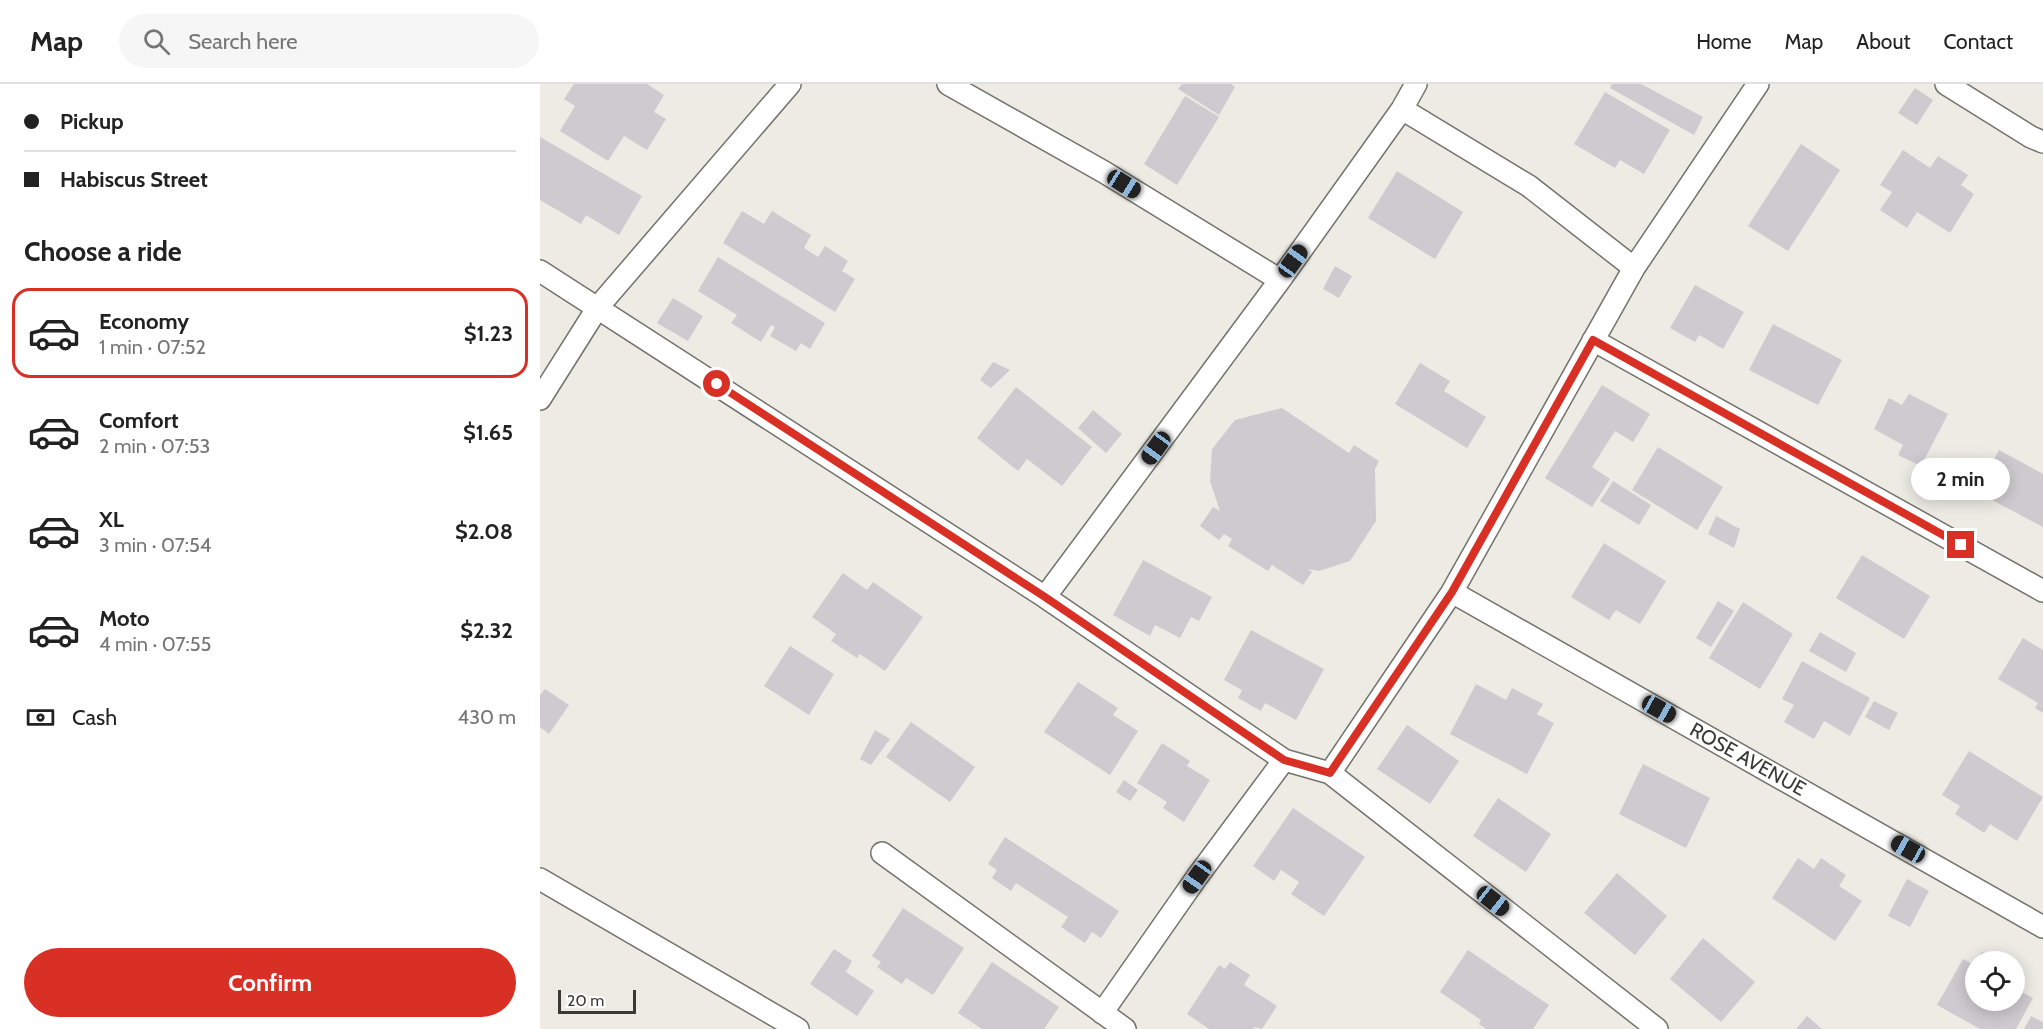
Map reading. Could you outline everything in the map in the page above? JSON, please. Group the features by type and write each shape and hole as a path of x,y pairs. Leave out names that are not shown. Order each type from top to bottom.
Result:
{"street":[{"path":"540,399 598,307 790,84"},
{"path":"948,84 1104,172 1280,280"},
{"path":"1045,597 1280,280 1402,109 1416,84"},
{"path":"1330,773 1452,592 1634,268 1758,84"},
{"path":"1946,84 2031,137 2043,142"},
{"path":"1402,109 1529,186 1634,268"},
{"path":"540,271 1045,597 1284,760 1330,773 1657,1029"},
{"path":"1593,340 2043,591"},
{"name":"ROSE AVENUE","path":"1452,592 2043,927"},
{"path":"1102,1013 1197,877 1284,760"},
{"path":"882,853 1125,1029"},
{"path":"540,879 798,1029"}],"building":[{"path":"574,84 647,84 664,95 654,112 666,119 647,150 624,136 608,161 560,131 575,106 564,99"},
{"path":"1182,84 1231,84 1235,87 1219,115 1178,89"},
{"path":"1612,84 1641,84 1703,117 1694,135 1610,88"},
{"path":"1915,88 1933,100 1917,125 1898,113"},
{"path":"1605,92 1670,130 1644,174 1620,160 1615,168 1574,144"},
{"path":"1185,96 1219,117 1177,185 1144,164"},
{"path":"540,137 642,196 619,235 586,215 581,224 540,200"},
{"path":"1801,144 1840,170 1788,251 1748,226"},
{"path":"1903,150 1930,168 1938,156 1968,175 1961,185 1974,194 1950,233 1917,212 1907,228 1880,210 1892,192 1880,185"},
{"path":"1397,171 1463,212 1435,259 1368,218"},
{"path":"742,211 764,224 772,211 811,235 804,248 818,257 825,246 848,261 842,271 855,279 835,312 723,243"},
{"path":"718,257 825,323 810,349 801,343 796,351 770,336 775,327 771,325 761,342 731,323 737,315 698,291"},
{"path":"1335,266 1352,276 1339,298 1323,289"},
{"path":"1695,285 1744,312 1723,349 1699,335 1695,342 1670,328"},
{"path":"673,298 703,316 688,341 657,323"},
{"path":"1773,324 1842,360 1818,405 1749,370"},
{"path":"993,362 1010,370 991,388 980,380"},
{"path":"1420,363 1450,381 1444,391 1486,417 1467,448 1395,404"},
{"path":"1602,385 1650,414 1633,442 1615,431 1592,467 1610,479 1592,507 1545,478"},
{"path":"1016,387 1092,447 1062,486 1027,459 1018,471 977,438"},
{"path":"1909,394 1948,414 1921,466 1898,455 1903,445 1874,429 1889,398 1902,405"},
{"path":"1282,408 1349,453 1354,445 1379,461 1375,469 1376,521 1350,561 1319,571 1308,569 1312,572 1303,585 1272,565 1268,571 1228,546 1232,539 1224,534 1219,540 1200,526 1213,507 1220,511 1210,481 1212,449 1235,420"},
{"path":"1093,410 1122,434 1106,453 1078,428"},
{"path":"1658,447 1723,487 1697,530 1632,490"},
{"path":"1999,450 2043,474 2043,527 1977,492"},
{"path":"1613,481 1651,505 1639,525 1600,501"},
{"path":"1716,516 1740,529 1734,548 1708,534"},
{"path":"1604,543 1666,581 1640,624 1616,610 1609,620 1571,597"},
{"path":"1862,555 1930,596 1904,639 1836,598"},
{"path":"1143,560 1212,597 1199,621 1191,617 1180,638 1155,625 1150,636 1113,615"},
{"path":"843,573 867,590 873,582 923,617 885,671 860,654 857,658 831,641 836,634 812,617"},
{"path":"1718,601 1734,611 1711,647 1696,638"},
{"path":"1743,602 1793,634 1760,689 1709,658"},
{"path":"1251,630 1324,669 1296,720 1265,703 1261,711 1238,698 1242,690 1224,680"},
{"path":"1820,632 1856,653 1846,672 1809,651"},
{"path":"2023,638 2043,650 2043,713 2035,708 2038,703 1998,679"},
{"path":"790,646 834,674 809,715 764,686"},
{"path":"1802,661 1870,698 1850,736 1824,721 1814,739 1784,722 1794,705 1782,699"},
{"path":"1078,682 1118,708 1113,715 1138,731 1110,775 1044,732"},
{"path":"1476,684 1506,700 1512,688 1543,704 1537,714 1554,723 1527,774 1450,734"},
{"path":"545,689 569,705 549,734 540,727 540,695"},
{"path":"1874,701 1898,713 1889,730 1865,717"},
{"path":"911,722 975,767 950,802 886,757"},
{"path":"1407,725 1459,761 1430,804 1377,769"},
{"path":"875,730 890,739 871,765 860,759"},
{"path":"1162,743 1190,761 1187,766 1210,780 1184,822 1163,808 1167,802 1137,783"},
{"path":"1969,751 2043,797 2017,841 1990,824 1984,833 1955,814 1960,806 1942,795"},
{"path":"1643,764 1710,798 1686,848 1619,814"},
{"path":"1124,780 1138,790 1130,801 1116,792"},
{"path":"1498,798 1551,834 1526,872 1473,836"},
{"path":"1293,808 1365,857 1324,916 1291,894 1299,882 1281,870 1274,881 1253,866"},
{"path":"1005,837 1119,911 1101,938 1092,932 1085,943 1061,927 1068,917 1016,883 1011,891 992,878 997,870 988,864"},
{"path":"1798,858 1814,869 1821,858 1846,875 1839,886 1862,901 1835,941 1772,898"},
{"path":"1617,873 1667,916 1635,955 1584,913"},
{"path":"1907,879 1929,891 1910,927 1888,916"},
{"path":"903,908 964,948 933,995 906,978 902,984 877,967 881,962 872,956"},
{"path":"1703,938 1755,982 1721,1022 1670,979"},
{"path":"834,949 852,961 846,972 874,991 857,1016 810,984"},
{"path":"1468,950 1549,1005 1533,1029 1486,1029 1479,1024 1481,1020 1440,992"},
{"path":"1963,959 1965,960 1965,1011 2025,1011 2025,994 2033,998 2016,1029 1980,1029 1937,1005"},
{"path":"992,962 1059,1007 1044,1029 982,1029 958,1013"},
{"path":"1230,962 1250,975 1244,985 1277,1006 1262,1029 1254,1027 1253,1029 1209,1029 1187,1014 1219,965 1225,969"},
{"path":"1807,1016 1822,1029 1796,1029"},
{"path":"2031,1016 2043,1022 2043,1029 2024,1029"}],"route":[{"path":"717,384 1045,597 1284,760 1330,773 1452,592 1593,340 1961,545"}]}
